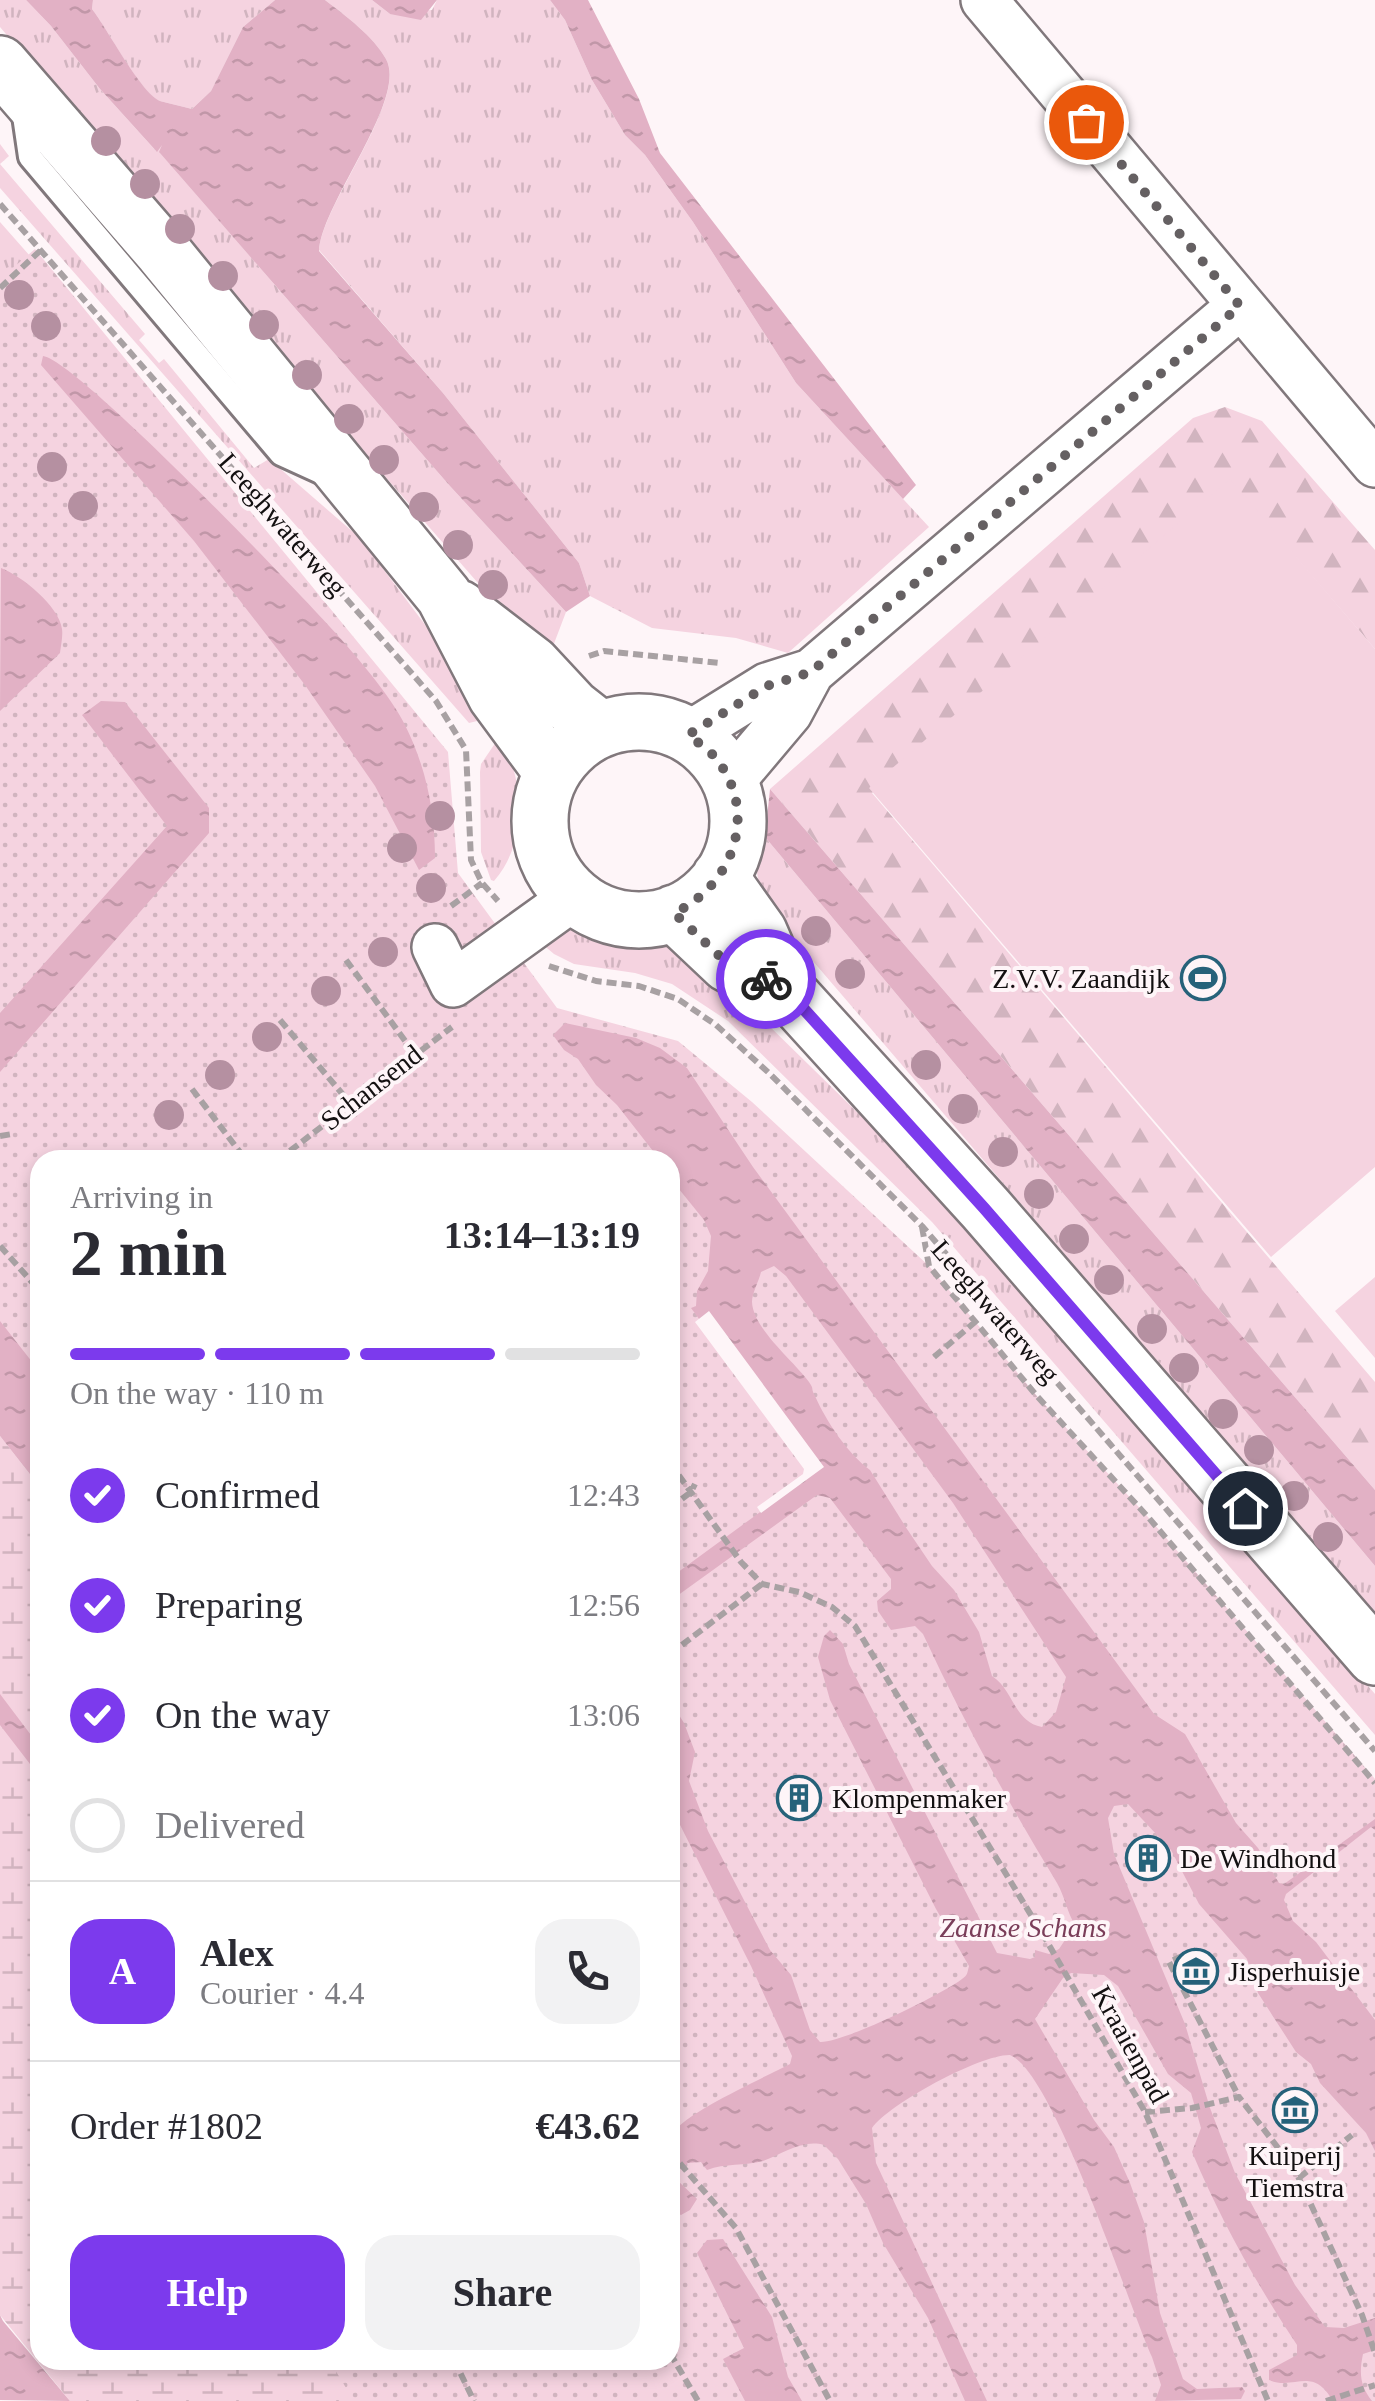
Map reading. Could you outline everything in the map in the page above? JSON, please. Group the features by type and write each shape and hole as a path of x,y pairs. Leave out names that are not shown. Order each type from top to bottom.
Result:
{"main road":[{"path":"10,75 163,252 444,596 532,664 528,699 552,772"},
{"path":"528,699 572,708 600,728"},
{"path":"630,722 660,724 688,735 714,756 730,783 736,807 732,855 720,876 692,905 641,920 608,915 579,900 558,879 545,853 540,826 542,798 552,772 573,747 600,728 630,722"},
{"path":"720,876 760,932 782,985 998,1222 1375,1658"},
{"path":"674,913 728,964 782,985"}],"street":[{"path":"984,0 1375,464"},
{"path":"730,783 790,713 811,672 1240,306"},
{"path":"688,735 767,686 811,672"},
{"path":"451,983 560,907 579,900"}],"path":[{"name":"Leeghwaterweg","path":"0,204 436,701 466,750 471,860 482,883"},
{"path":"0,288 42,250"},
{"path":"466,750 568,664 604,651 736,664"},
{"path":"346,960 414,1053"},
{"name":"Leeghwaterweg","path":"548,966 596,981 639,986 678,999 704,1016 770,1073 922,1226 1375,1752"},
{"name":"Schansend","path":"291,1150 414,1053 451,983"},
{"path":"280,1020 350,1103"},
{"path":"192,1089 238,1150"},
{"path":"0,1136 12,1134"},
{"path":"922,1226 929,1266 1375,1783"},
{"path":"0,1246 30,1280"},
{"path":"934,1357 975,1322"},
{"path":"680,1474 740,1562 762,1584 680,1646"},
{"path":"680,1499 693,1488"},
{"name":"Kraaienpad","path":"762,1584 799,1592 832,1607 854,1626 1045,1938 1145,2112 1268,2401"},
{"path":"1196,1950 1169,1962 1239,2097 1299,2178 1362,2315 1375,2353"},
{"path":"1145,2112 1192,2108 1239,2097"},
{"path":"1299,2178 1352,2134"},
{"path":"680,2164 736,2228 830,2401"},
{"path":"459,2370 474,2401"},
{"path":"680,2370 698,2401"},
{"path":"1329,2400 1375,2385"}],"green space":[{"path":"0,0 26,0 156,151 166,137 160,153 449,485 566,612 547,662 0,27"},
{"path":"93,0 275,0 243,27 211,91 192,109 152,96 92,9"},
{"path":"325,0 372,0 390,14 432,10 437,0 550,0 565,20 592,80 625,135 645,155 693,222 796,383 929,527 788,653 736,638 652,628 590,596 579,563 443,393 319,250 334,206 376,125 390,77 386,59 374,43"},
{"path":"0,144 9,156 0,164"},
{"path":"0,164 145,334 139,340 159,363 164,359 254,468 269,459 360,538 492,714 489,718 469,723 0,188"},
{"path":"0,222 30,256 0,283"},
{"name":"Zaanse Schans","path":"35,249 448,752 458,873 557,1008 678,1041 752,1102 929,1266 1036,1395 1148,1517 1375,1779 1375,2401 354,2401 335,2370 680,2370 680,1150 30,1150 30,1395 0,1358 0,279"},
{"path":"1225,407 1262,421 1375,550 1375,649 1231,482 872,793 1375,1382 1375,1490 770,789 1193,418"},
{"name":"Z.V.V. Zaandijk","path":"1230,479 1375,649 1375,1167 1271,1257 869,788"},
{"path":"496,742 510,754 521,789 513,849 494,881 481,852 480,772"},
{"path":"765,837 1375,1566 1375,1617 782,925 761,896 754,855"},
{"path":"565,925 664,939 715,973 948,1201 1375,1694 1375,1735 932,1222 728,1021 672,984 635,973 574,964 541,943"},
{"path":"1375,1277 1375,1358 1335,1311"},
{"path":"0,1436 30,1474 30,2352 0,2315"},
{"path":"45,2370 360,2370 383,2401 70,2401"}],"water":[{"path":"26,0 93,0 92,9 152,96 192,109 211,91 243,27 275,0 325,0 367,35 386,59 390,77 375,125 334,206 319,251 443,393 579,563 590,596 566,612 449,485 159,152 162,145 157,152"},
{"path":"372,0 437,0 421,20 390,14"},
{"path":"550,0 588,0 639,99 660,153 916,485 903,499 796,383 693,222 645,155 625,135 592,80 565,20"},
{"path":"43,356 99,396 143,436 240,532 376,680 399,714 419,757 431,806 435,858 419,870 375,786 305,685 194,541 41,365"},
{"path":"1,568 47,602 59,620 62,635 60,653 0,711"},
{"path":"101,701 125,702 209,808 209,833 0,1072 0,1013 167,826 82,715"},
{"path":"770,789 1375,1490 1375,1566 765,837"},
{"path":"565,1023 636,1038 660,1048 687,1068 753,1167 1154,1714 1185,1734 1236,1823 1258,1848 1279,1883 1284,1884 1375,1819 1375,1830 1371,1827 1286,1894 1284,1900 1293,1921 1316,1942 1375,2020 1375,2151 1366,2133 1320,2083 1311,2064 1296,2052 1258,1993 1247,1959 1199,1904 1171,1850 1128,1804 1114,1806 1108,1818 1114,1854 1185,2024 1210,2108 1235,2173 1295,2285 1325,2327 1344,2328 1375,2318 1375,2350 1363,2354 1361,2367 1363,2385 1372,2401 1333,2401 1325,2390 1310,2381 1269,2380 1269,2370 1297,2355 1297,2345 1240,2251 1192,2152 1201,2128 1191,2093 1168,2074 1118,1986 1104,1975 1071,1973 1063,1978 1035,2019 1114,2147 1130,2183 1144,2222 1160,2313 1183,2379 1197,2389 1242,2387 1245,2391 1241,2399 1155,2401 1161,2385 1152,2357 1068,2144 1028,2071 1010,2055 979,2063 936,2082 897,2106 872,2128 876,2163 987,2401 965,2401 928,2318 883,2243 866,2204 838,2159 824,2145 800,2146 749,2164 707,2170 701,2162 688,2163 680,2170 681,2124 709,2105 790,2064 792,2056 680,1825 680,1717 695,1752 689,1781 708,1831 770,1950 791,1975 810,2030 820,2042 870,2027 914,2006 962,1979 969,1966 830,1700 818,1657 824,1636 830,1630 843,1644 849,1664 997,1953 1030,1959 1035,1957 1035,1950 1049,1954 1059,1949 1075,1925 1057,1883 987,1762 923,1634 915,1626 891,1630 878,1611 877,1601 891,1589 891,1579 830,1498 817,1495 680,1594 680,1571 808,1477 809,1468 691,1308 696,1306 697,1291 708,1271 711,1236 704,1220 680,1190 680,1150 652,1150 578,1059 564,1050 553,1035","holes":["774,1266 786,1276 953,1503 1066,1677 1056,1712 1042,1727 1019,1712 992,1676 979,1632 954,1590 932,1566 870,1470 838,1436 809,1382 759,1323 752,1302 761,1272"]},
{"path":"0,1321 30,1359 30,1474 0,1436"},
{"path":"0,1694 30,1734 30,1764 0,1725"},
{"path":"680,2183 697,2199 680,2215"},
{"path":"723,2239 772,2317 788,2377 802,2401 745,2401 723,2359 744,2348 697,2253 707,2240"},
{"path":"0,2315 30,2353 30,2370 44,2370 70,2401 0,2400"}],"pier":[{"path":"709,1311 824,1467 761,1513 757,1507 803,1474 804,1469 695,1322"}],"way so far":[{"path":"766,979 728,964 674,913 708,892 732,855 737,831 730,783 714,756 688,735 767,686 811,672 1240,306 1086,122"}],"place":[{"name":"Z.V.V. Zaandijk","path":"1203,978"},
{"name":"Klompenmaker","path":"799,1798"},
{"name":"De Windhond","path":"1148,1858"},
{"name":"Jisperhuisje","path":"1196,1971"},
{"name":"Kuiperij Tiemstra","path":"1295,2110"}],"route":[{"path":"766,979 782,985 984,1208 1245,1508"}]}
